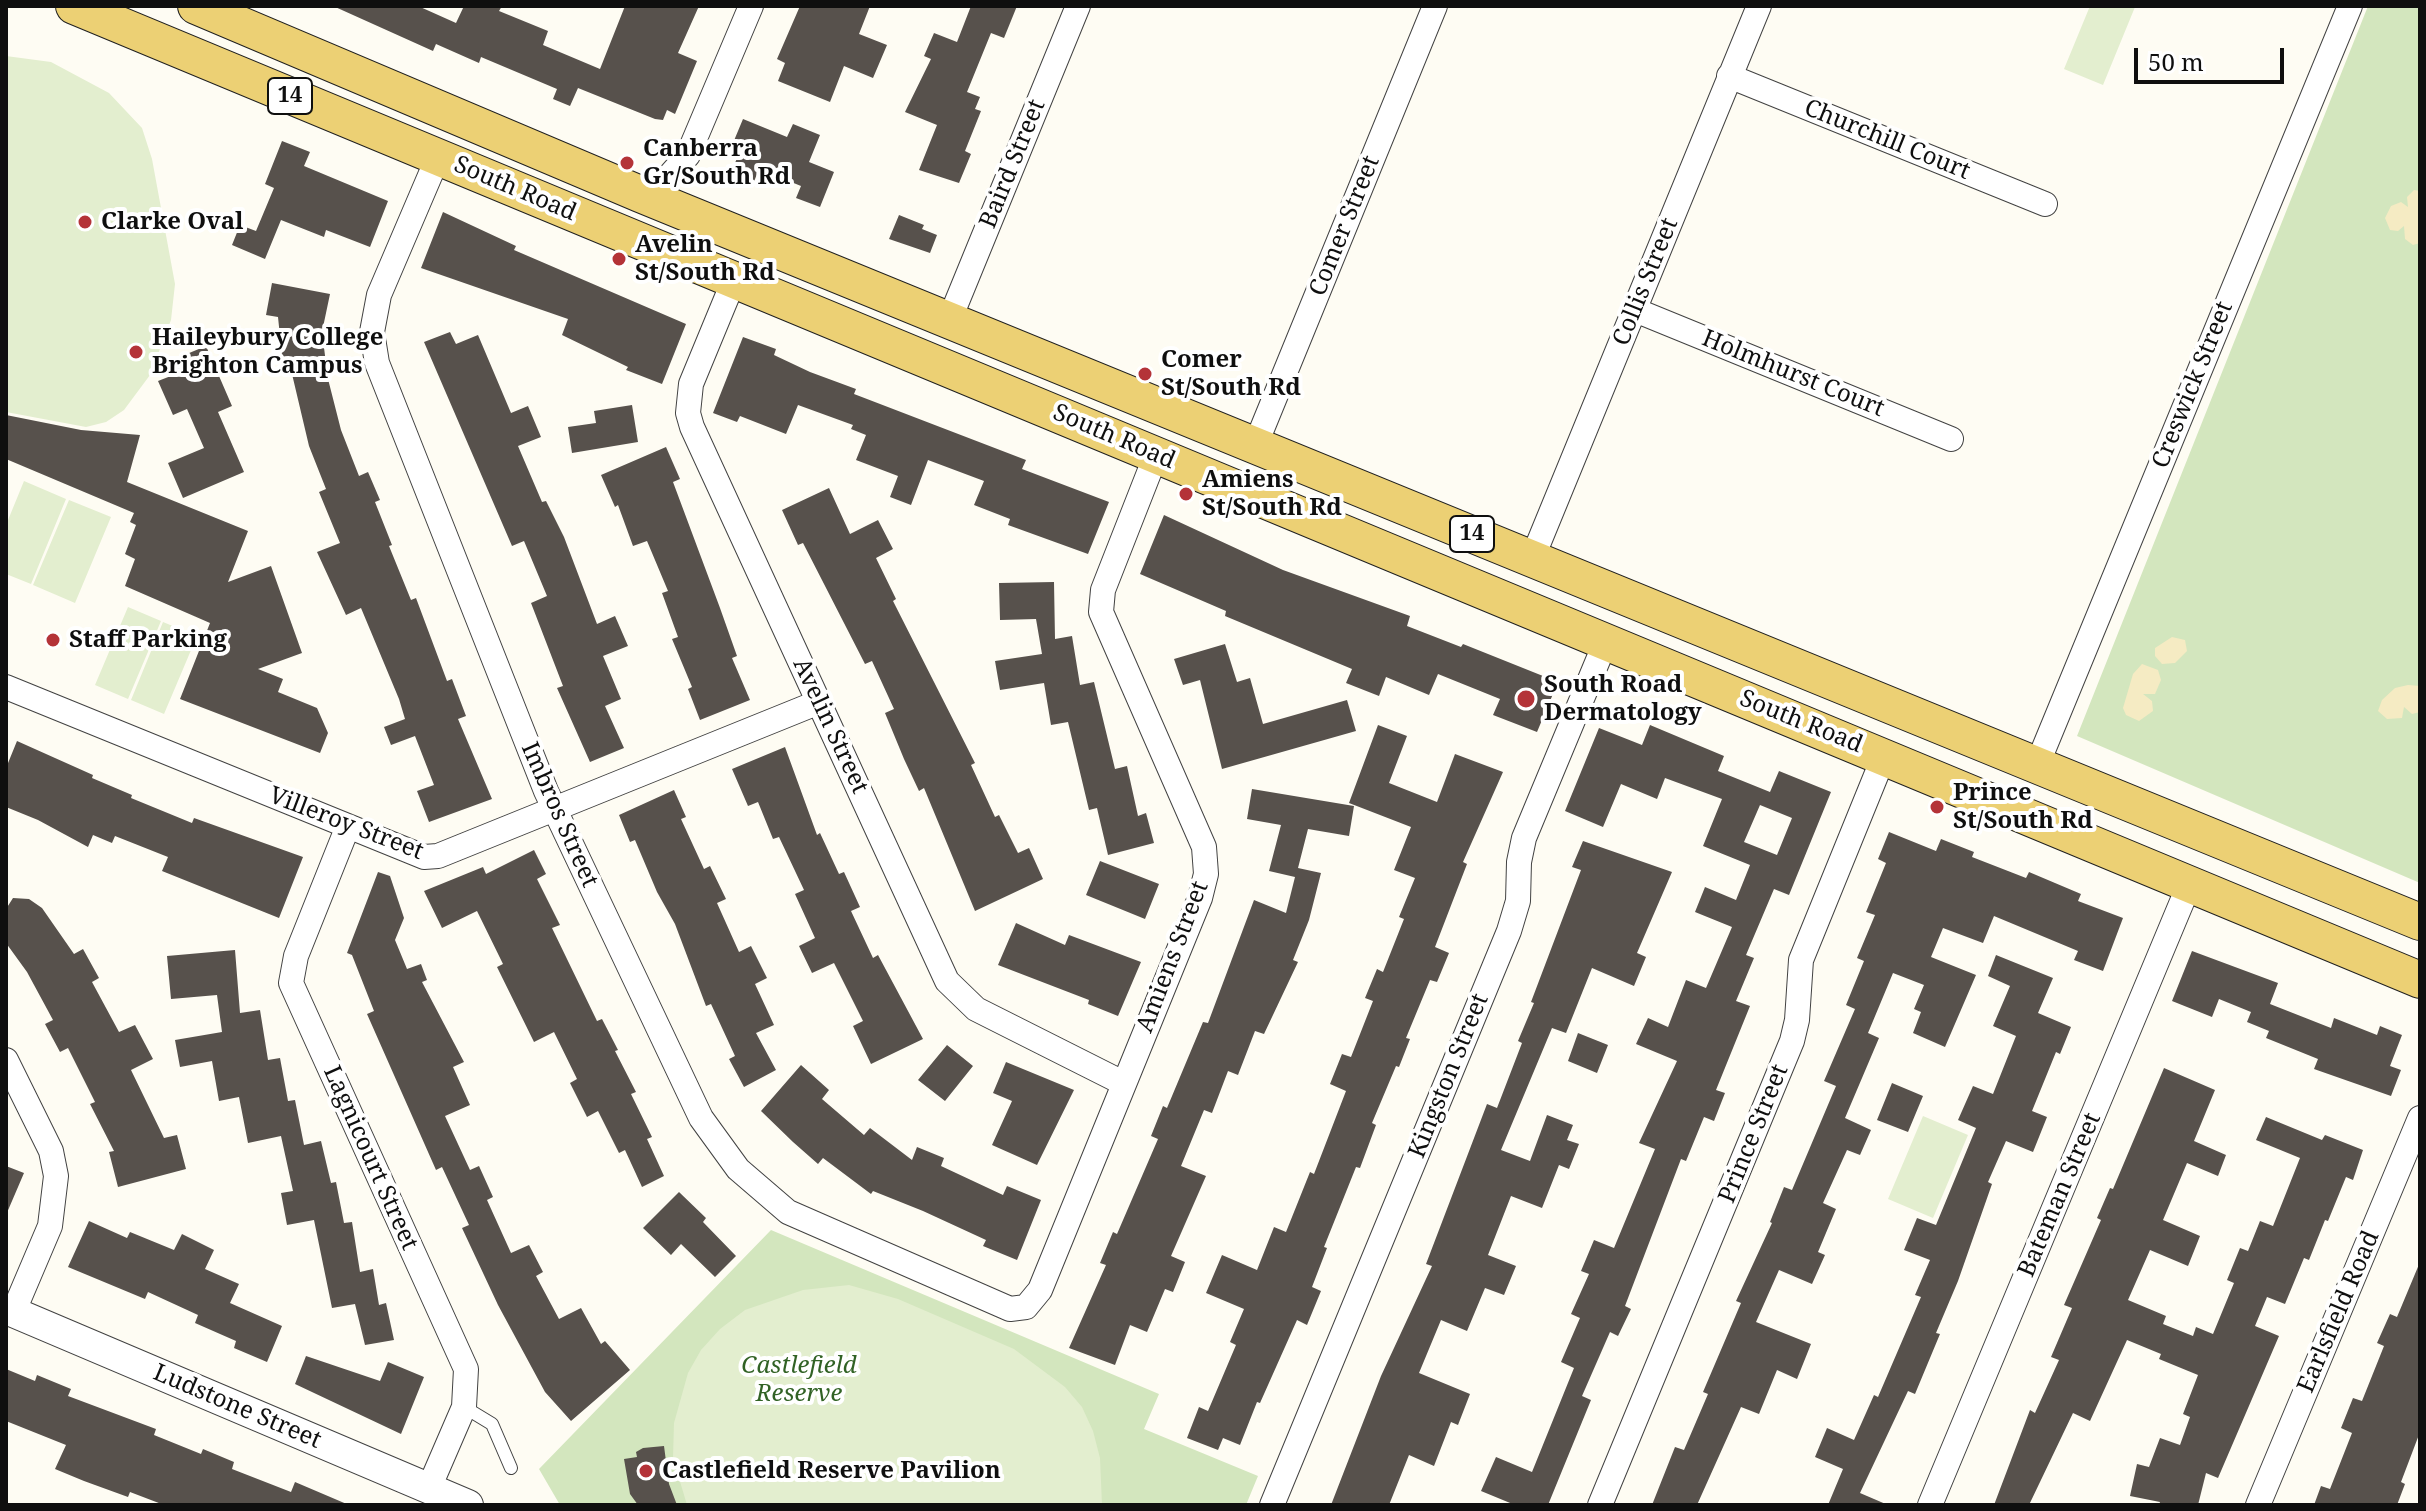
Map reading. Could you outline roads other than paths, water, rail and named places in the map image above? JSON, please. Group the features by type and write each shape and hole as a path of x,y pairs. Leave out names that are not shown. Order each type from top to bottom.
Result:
{"main road":[{"name":"South Road","path":"74,6 2420,980"},
{"name":"South Road","path":"196,6 695,217 2420,922"},
{"path":"507,186 524,145"},
{"path":"1606,641 1625,596"}],"street":[{"path":"640,194 664,182 688,155 751,6"},
{"name":"Baird Street","path":"949,321 1078,6"},
{"name":"Comer Street","path":"1255,446 1435,6"},
{"name":"Collis Street","path":"1532,559 1759,6"},
{"name":"Creswick Street","path":"2037,765 2350,6"},
{"name":"Churchill Court","path":"1729,76 2045,204"},
{"path":"688,155 687,189 695,217"},
{"name":"Imbros Street","path":"438,157 379,295 373,346 384,385 554,808 701,1118 738,1169 769,1198 795,1216 1010,1309"},
{"name":"Avelin Street","path":"734,280 691,384 688,413 700,448 947,981 976,1009 1123,1083"},
{"name":"Holmhurst Court","path":"1635,310 1951,439"},
{"name":"Amiens Street","path":"1010,1309 1026,1307 1040,1290 1206,874 1204,847 1101,612 1103,590 1156,455"},
{"name":"Kingston Street","path":"1272,1505 1513,921 1524,838 1606,641"},
{"name":"Villeroy Street","path":"6,687 415,854 432,857 819,702"},
{"name":"Prince Street","path":"1600,1505 1792,1041 1797,1020 1801,960 1884,756"},
{"name":"Lagnicourt Street","path":"348,826 296,956 291,983 467,1375 464,1407 429,1488"},
{"name":"Bateman Street","path":"1930,1505 2189,885"},
{"path":"6,1060 50,1149 56,1176 50,1226 10,1311"},
{"name":"Earlsfield Road","path":"2258,1505 2420,1118"},
{"name":"Ludstone Street","path":"10,1311 468,1505"}],"lane":[{"path":"464,1407 492,1424 511,1468"}],"place":[{"name":"Canberra Gr/South Rd","path":"627,163"},
{"name":"Clarke Oval","path":"85,222"},
{"name":"Avelin St/South Rd","path":"619,259"},
{"name":"Haileybury College Brighton Campus","path":"136,352"},
{"name":"Comer St/South Rd","path":"1145,374"},
{"name":"Amiens St/South Rd","path":"1186,494"},
{"name":"Staff Parking","path":"53,640"},
{"name":"South Road Dermatology","path":"1526,699"},
{"name":"Prince St/South Rd","path":"1937,807"},
{"name":"Castlefield Reserve Pavilion","path":"646,1471"}],"park label":[{"name":"Castlefield Reserve","path":"799,1380"}]}
